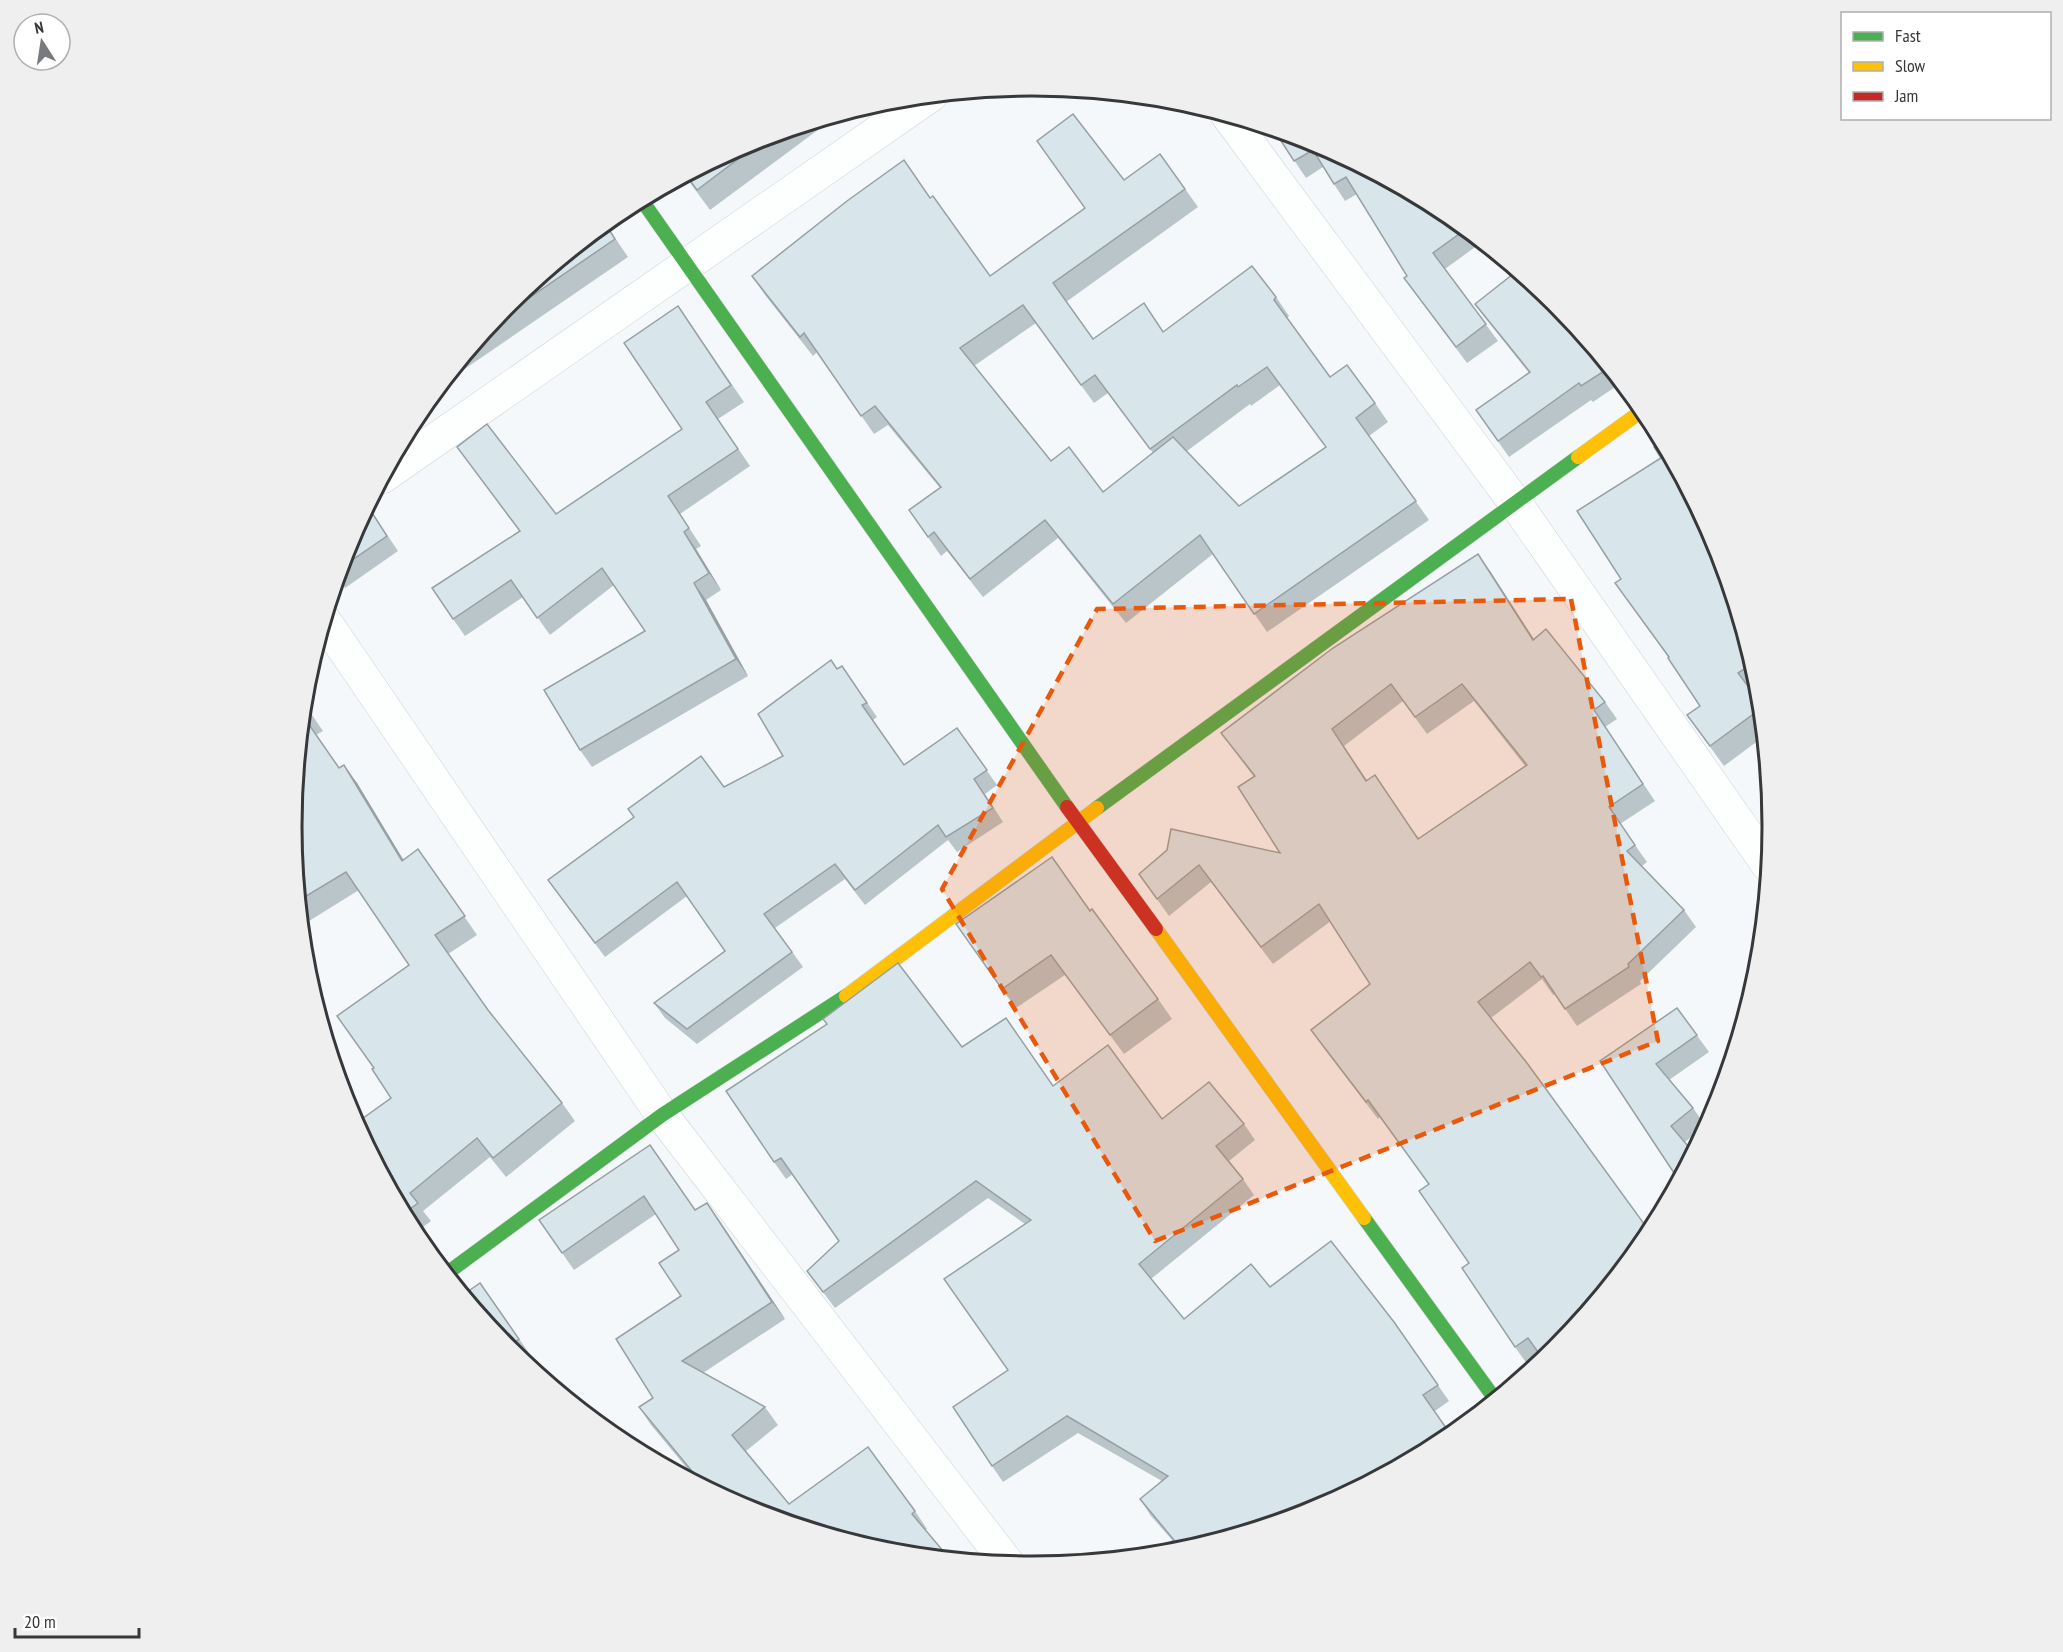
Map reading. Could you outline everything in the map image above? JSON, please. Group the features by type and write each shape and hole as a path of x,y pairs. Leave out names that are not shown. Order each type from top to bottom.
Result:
{"street":[{"path":"396,468 916,105"},
{"path":"1235,126 1515,504 1761,855"},
{"path":"646,207 1078,822 1491,1393"},
{"path":"452,1270 662,1115 829,1009 1078,822 1635,416"},
{"path":"329,627 662,1115 1001,1555"}],"highlighted area":[{"path":"1571,599 1658,1041 1155,1241 942,889 1097,609"}],"building":[{"path":"1073,114 1124,180 1160,154 1185,189 1053,283 1093,339 1144,303 1163,332 1252,266 1276,297 1274,300 1330,377 1347,365 1375,403 1356,418 1416,501 1254,614 1200,535 1113,604 1045,520 970,579 934,532 928,537 909,510 941,487 875,406 861,416 804,333 800,337 752,276 847,201 904,160 930,198 933,196 990,276 1085,208 1037,141","holes":["1023,305 1081,385 1095,375 1150,449 1237,385 1238,387 1267,367 1326,447 1239,506 1173,437 1103,492 1069,447 1051,461 960,348"]},
{"path":"1281,141 1310,152 1294,161"},
{"path":"1315,154 1354,171 1396,194 1459,234 1433,253 1486,324 1456,347 1404,278 1407,276 1346,177 1334,184"},
{"path":"741,157 697,190 690,181"},
{"path":"610,231 615,239 525,301 550,277"},
{"path":"1511,276 1548,310 1603,372 1581,386 1579,383 1498,441 1476,410 1530,372 1475,304"},
{"path":"678,306 731,385 706,402 738,449 668,496 689,528 684,532 709,573 694,583 736,659 580,750 544,690 645,631 602,568 537,618 511,580 453,619 432,588 520,531 457,447 487,424 556,514 682,429 624,343"},
{"path":"1654,447 1664,461 1686,503 1706,547 1737,637 1744,669 1738,673 1747,685 1752,715 1710,746 1687,715 1700,706 1669,657 1615,583 1621,579 1577,511 1661,458"},
{"path":"372,513 387,536 352,560"},
{"path":"1478,554 1533,640 1546,629 1605,702 1594,710 1643,784 1609,807 1635,845 1627,851 1684,910 1628,964 1629,967 1565,1009 1543,976 1541,977 1530,962 1478,1002 1527,1063 1644,1223 1611,1270 1538,1352 1528,1338 1515,1347 1462,1268 1469,1263 1419,1191 1429,1184 1368,1100 1366,1102 1311,1030 1370,984 1319,904 1261,947 1199,865 1157,899 1139,874 1167,850 1171,829 1280,853 1238,787 1255,776 1221,733 1333,648","holes":["1391,684 1415,717 1462,684 1527,765 1418,839 1375,775 1366,781 1332,729"]},
{"path":"831,660 837,669 842,666 867,703 862,705 904,765 957,728 987,770 974,779 993,808 946,837 938,825 855,890 835,864 764,914 792,952 687,1029 654,1003 725,951 677,882 595,943 548,880 634,817 628,809 701,756 724,787 783,756 758,714"},
{"path":"309,725 339,768 344,765 402,861 418,849 465,916 435,935 488,1010 562,1103 493,1158 477,1138 410,1193 418,1203 410,1209 377,1149 363,1118 391,1098 372,1069 374,1068 337,1016 409,965 346,872 305,897 302,826 303,778"},
{"path":"1052,857 1090,911 1092,909 1158,999 1110,1035 1051,955 1002,989 956,924"},
{"path":"898,963 962,1047 1006,1018 1053,1086 1108,1045 1162,1119 1209,1082 1244,1124 1216,1146 1243,1179 1139,1264 1184,1319 1251,1264 1270,1287 1331,1241 1394,1322 1438,1385 1423,1395 1445,1427 1354,1481 1311,1500 1220,1531 1170,1543 1174,1540 1140,1499 1168,1476 1067,1416 992,1466 953,1407 1008,1370 944,1279 1031,1220 976,1181 823,1292 807,1271 839,1241 781,1158 774,1162 726,1091 827,1024 823,1019"},
{"path":"1677,1008 1697,1035 1656,1064 1693,1108 1671,1126 1688,1146 1674,1172 1600,1061"},
{"path":"650,1145 695,1210 707,1203 772,1302 682,1361 765,1407 732,1435 789,1504 868,1447 915,1511 912,1514 943,1551 889,1542 797,1517 752,1500 693,1472 639,1407 653,1398 616,1339 681,1296 659,1263 679,1250 644,1196 562,1253 539,1220"},
{"path":"480,1283 519,1339 515,1342 469,1291"}],"traffic: fast":[{"path":"646,207 1067,807"},
{"path":"1097,808 1578,457"},
{"path":"452,1270 662,1115 846,996"},
{"path":"1364,1218 1491,1393"}],"traffic: slow":[{"path":"1578,457 1635,416"},
{"path":"846,996 1097,808"},
{"path":"1156,929 1364,1218"}],"traffic: jam":[{"path":"1067,807 1156,929"}]}
